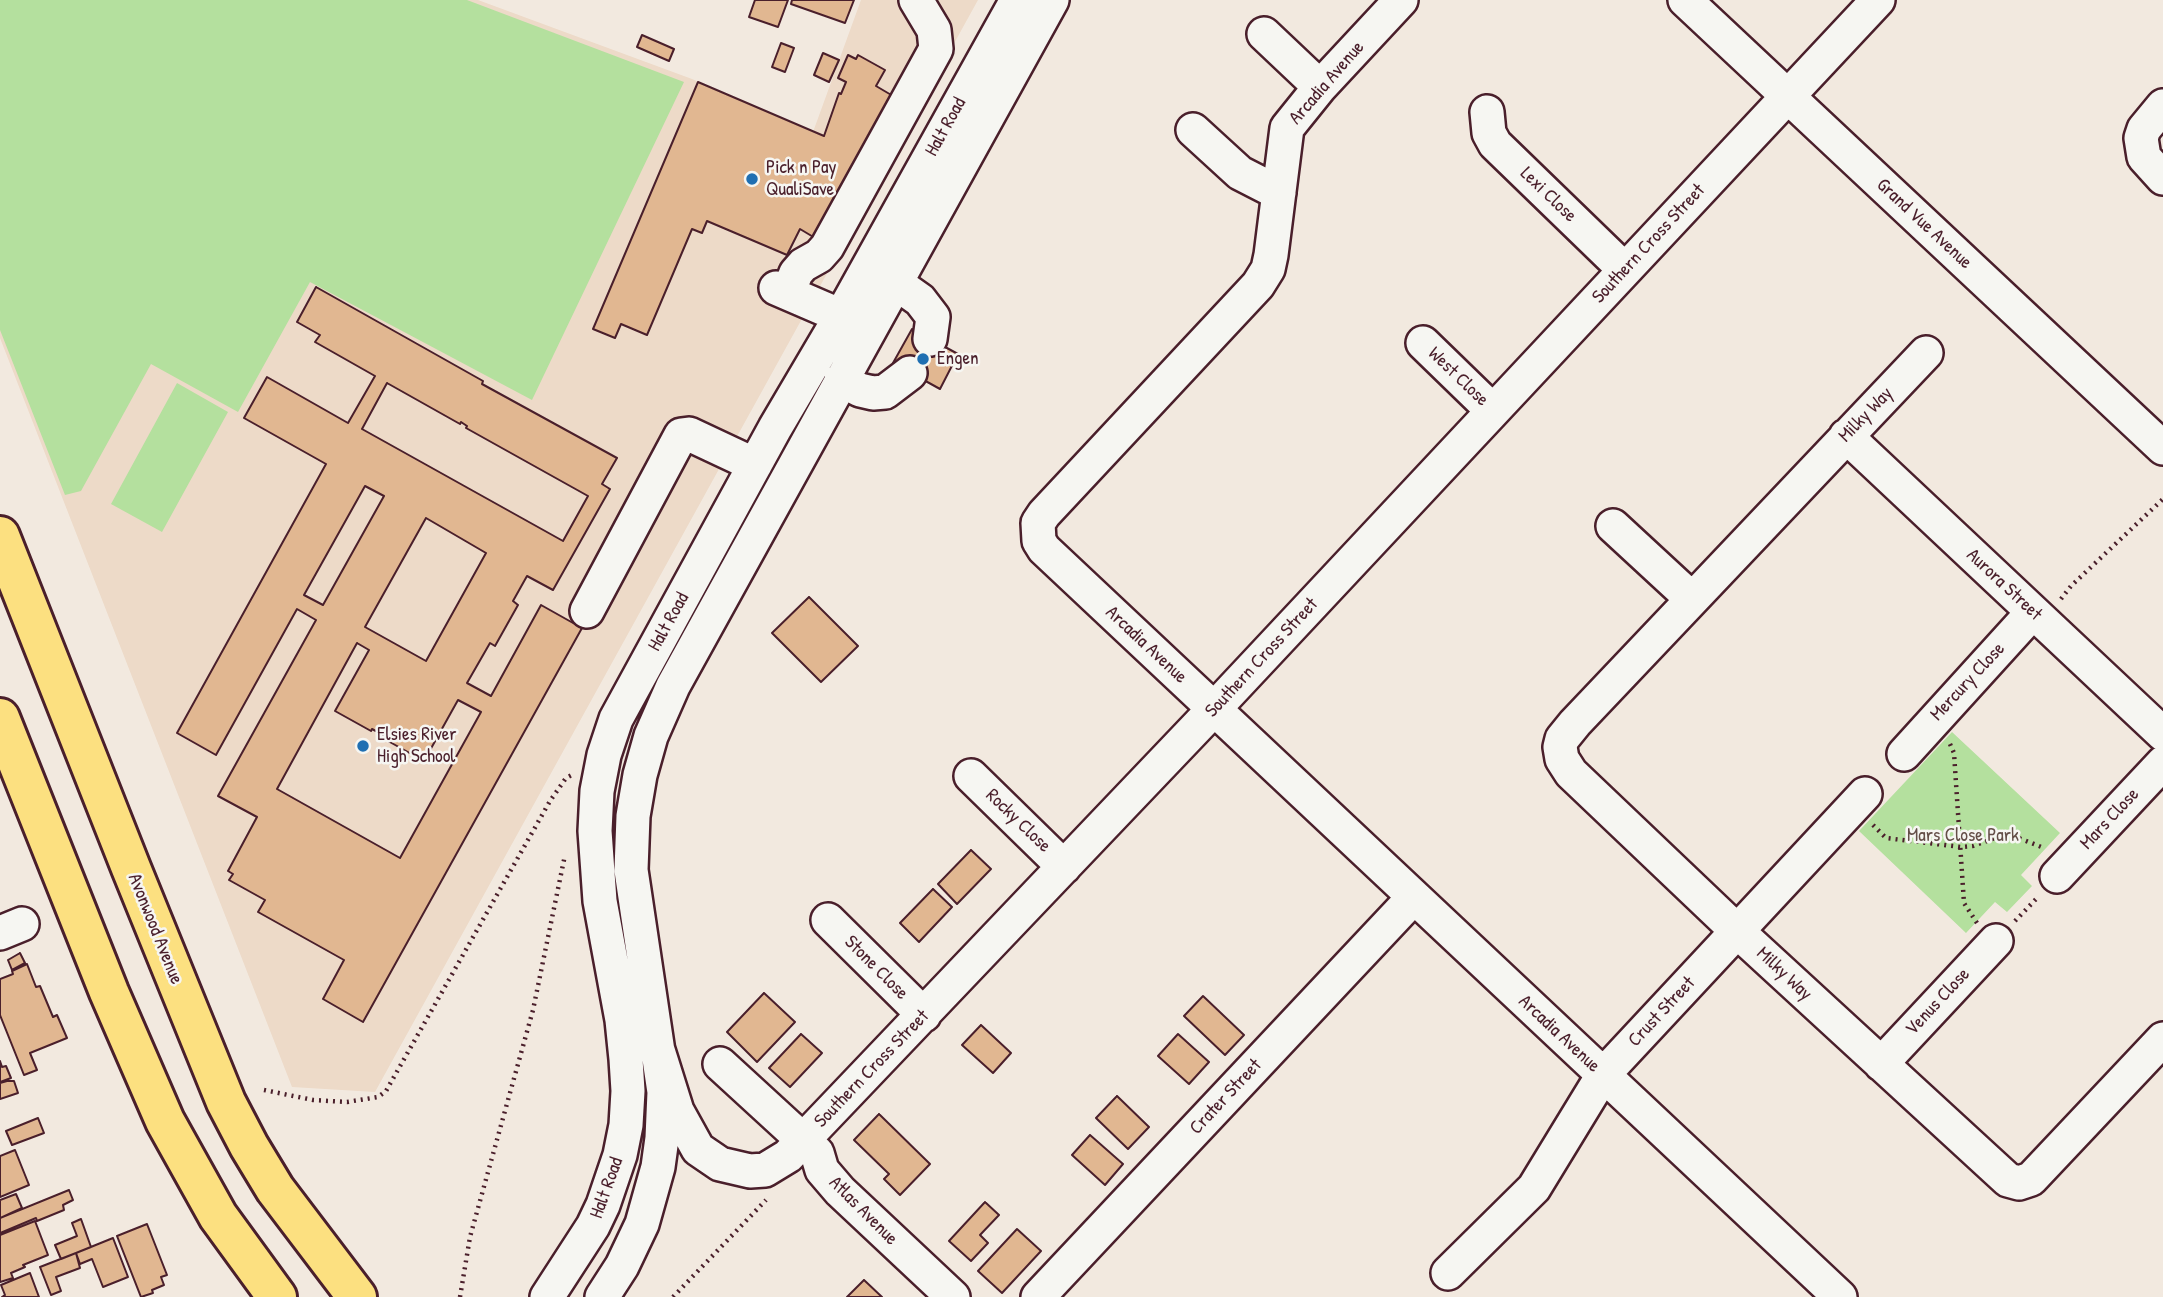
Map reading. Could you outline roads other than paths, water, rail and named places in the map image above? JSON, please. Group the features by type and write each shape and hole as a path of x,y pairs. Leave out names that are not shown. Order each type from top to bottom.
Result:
{"main road":[{"name":"Avonwood Avenue","path":"0,536 226,1102 275,1189 357,1297"},
{"path":"0,718 109,992 165,1121 218,1216 277,1297"}],"street":[{"path":"841,316 782,290 803,265 819,256 827,247 936,49 934,30 916,0"},
{"name":"Halt Road","path":"547,1297 593,1226 603,1205 620,1155 626,1125 628,1091 625,1046 596,865 597,792 604,755 616,719 755,465 1017,0"},
{"name":"Halt Road","path":"602,1297 622,1266 642,1224 658,1167 664,1092 631,870 633,816 640,775 651,736 673,686 1052,0"},
{"name":"Arcadia Avenue","path":"1401,0 1320,87 1287,128 1271,255 1268,269 1258,285 1044,514 1038,523 1039,541 1044,549 1840,1297"},
{"name":"Grand Vue Avenue","path":"1685,0 2163,448"},
{"name":"Southern Cross Street","path":"656,1044 677,1111 698,1149 720,1164 736,1169 765,1170 788,1156 1214,709 1878,0"},
{"path":"1264,34 1320,87"},
{"path":"2163,106 2144,128 2141,138 2144,157 2163,178"},
{"name":"Lexi Close","path":"1487,112 1489,133 1495,144 1625,270"},
{"path":"1193,130 1240,173 1279,193"},
{"path":"896,283 920,300 933,317 930,338"},
{"name":"West Close","path":"1423,343 1493,411"},
{"name":"Milky Way","path":"1926,353 1575,723 1562,739 1562,759 1571,773 1737,931 2008,1180 2019,1183 2031,1179 2163,1040"},
{"path":"841,380 866,392 886,392 910,373"},
{"path":"587,611 681,435 689,434 755,465"},
{"name":"Aurora Street","path":"1846,436 2163,734"},
{"path":"1613,526 1692,599"},
{"name":"Mercury Close","path":"1904,754 2038,617"},
{"name":"Mars Close","path":"2052,862 2163,763"},
{"name":"Rocky Close","path":"971,776 1064,867"},
{"name":"Crust Street","path":"1448,1273 1534,1188 1603,1075 1865,794"},
{"name":"Crater Street","path":"1038,1297 1414,897"},
{"name":"Stone Close","path":"828,920 923,1015"},
{"name":"Venus Close","path":"1881,1064 1996,941"},
{"name":"Atlas Avenue","path":"720,1064 804,1140 817,1153 822,1170 840,1191 953,1297"}],"place":[{"name":"Pick n Pay QualiSave","path":"752,179"},
{"name":"Engen","path":"923,359"},
{"name":"Elsies River High School","path":"363,746"}],"park label":[{"name":"Mars Close Park","path":"1963,836"}]}
